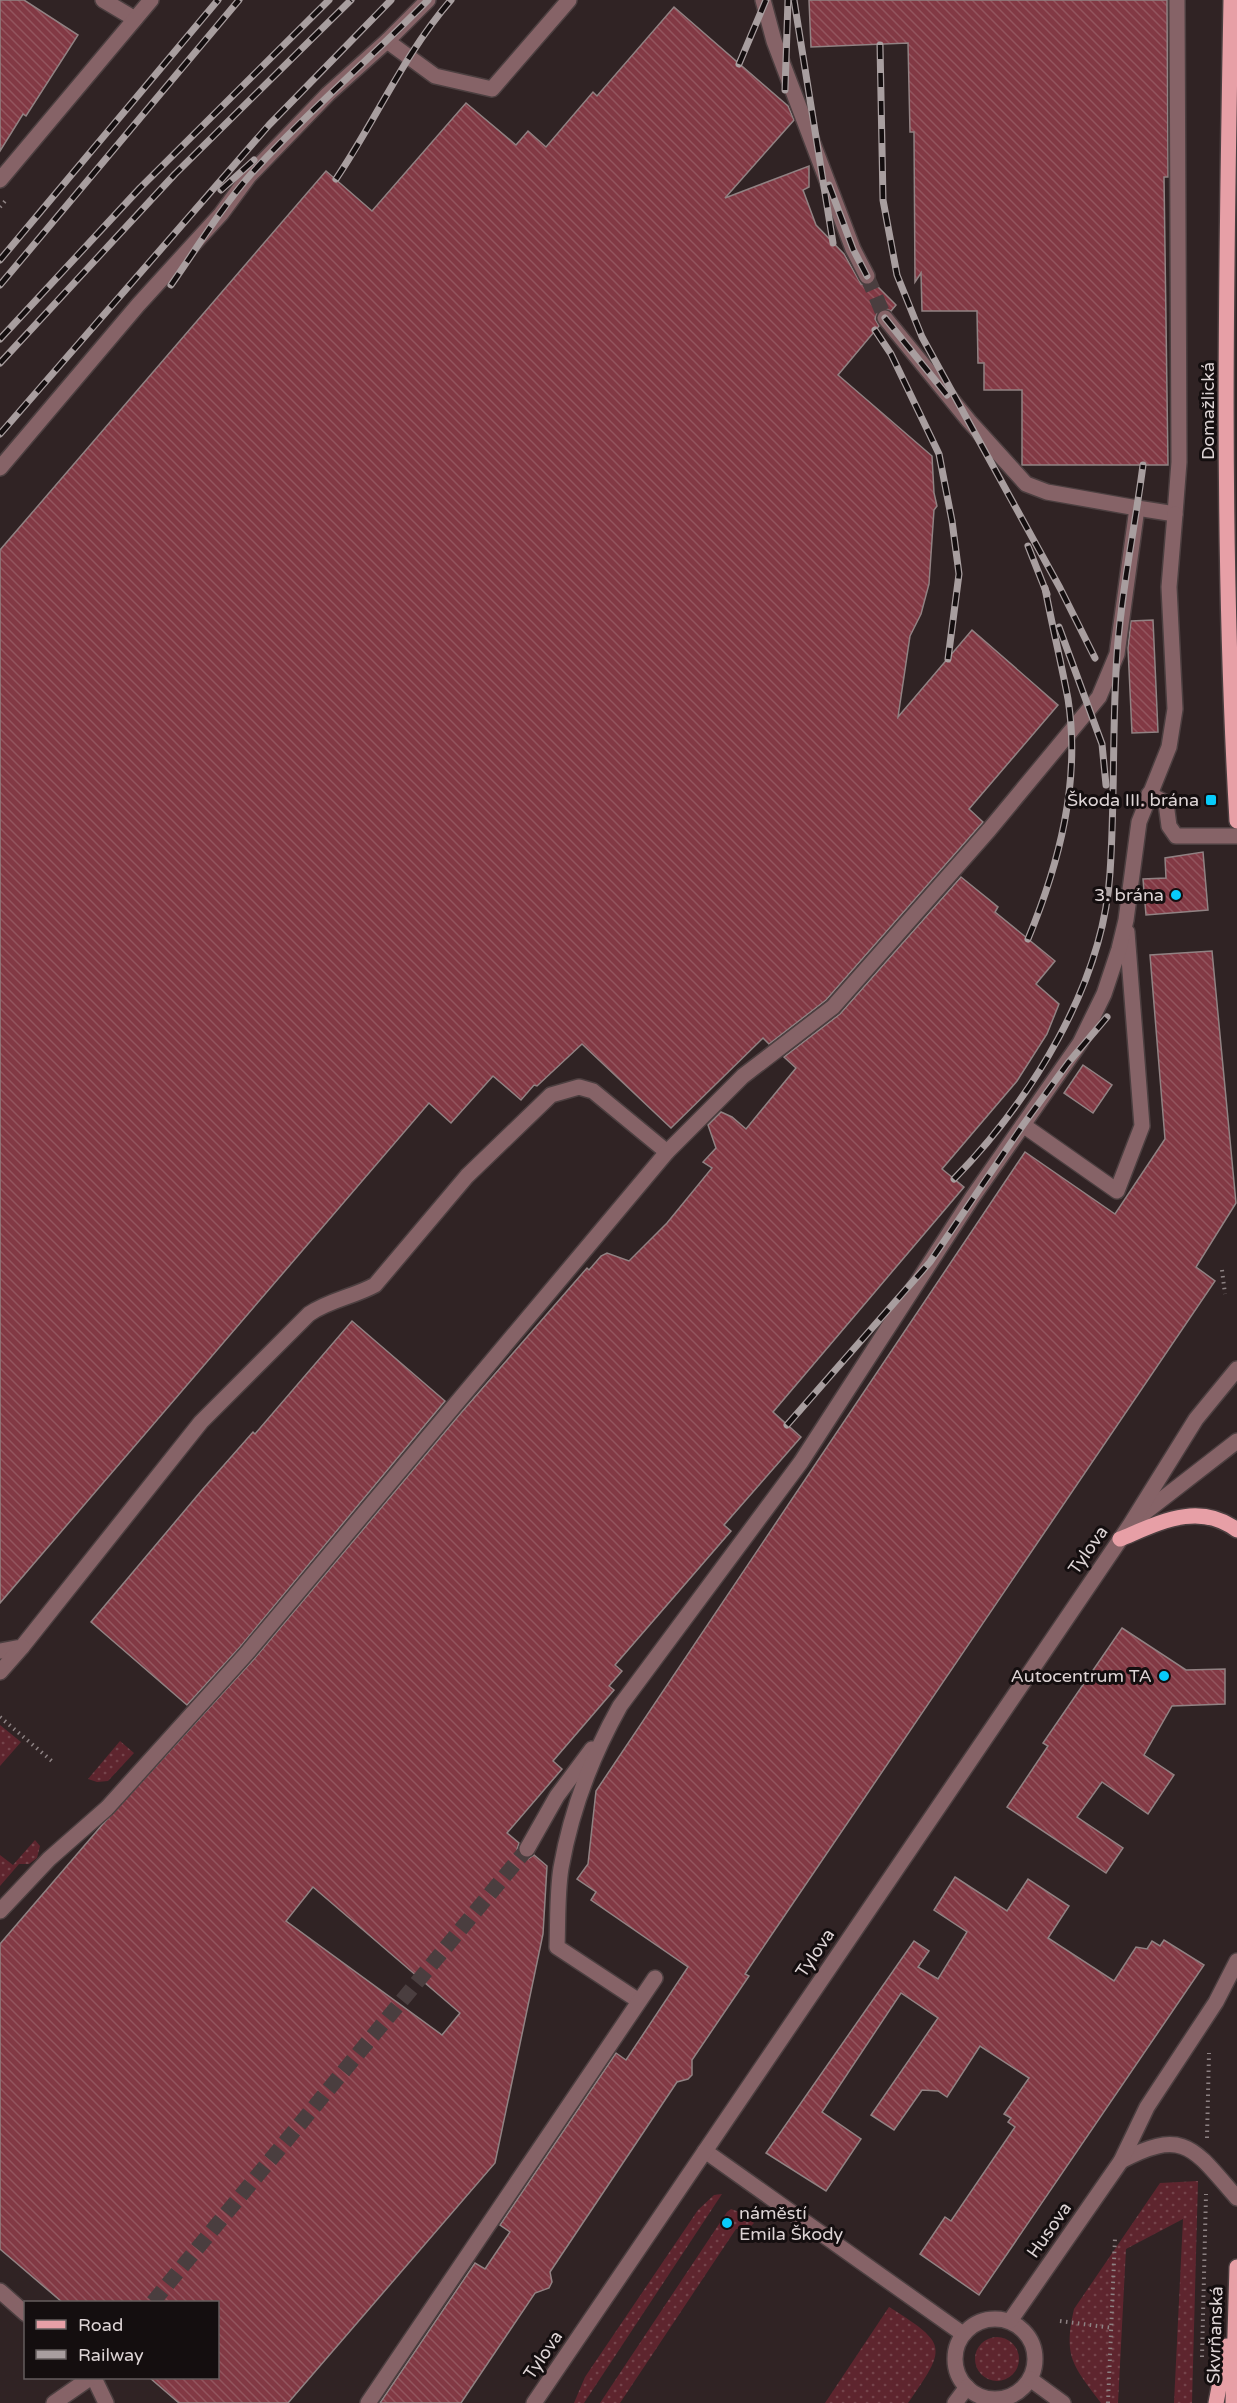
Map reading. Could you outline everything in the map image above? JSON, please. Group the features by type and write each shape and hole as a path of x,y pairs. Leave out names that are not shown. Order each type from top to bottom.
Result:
{"main road":[{"name":"Domažlická","path":"1231,0 1227,538 1229,671 1237,821"},
{"path":"1120,1539 1170,1518 1191,1514 1211,1516 1237,1530"},
{"name":"Skvrňanská","path":"1233,2403 1237,2267"},
{"path":"1216,2403 1236,2301"}],"street":[{"path":"103,0 135,19"},
{"path":"0,180 151,0"},
{"path":"0,468 138,304 221,214 256,168 328,94 428,0"},
{"path":"387,41 435,76 492,89 569,0"},
{"path":"764,0 774,40 853,249 867,276"},
{"path":"639,2001 556,1947 563,1859 574,1809 605,1733 620,1706 801,1462 966,1207 1068,1063 1084,1036 1113,969 1126,920 1139,822 1169,747 1175,709 1169,587 1179,462 1177,0"},
{"path":"885,318 969,421 1026,484 1047,492 1175,514"},
{"path":"0,1911 49,1859 107,1808 247,1653 667,1152 743,1076 833,1007 989,831 1099,697 1117,654 1137,508"},
{"path":"1149,794 1166,803 1169,826 1176,836 1237,836"},
{"path":"1023,1125 1117,1191 1142,1126 1126,920"},
{"path":"0,1672 201,1422 309,1314 325,1303 360,1293 375,1285 467,1176 551,1095 579,1087 593,1091 667,1152"},
{"name":"Tylova","path":"534,2403 1130,1525 1196,1419 1237,1369"},
{"name":"Tylova","path":"1130,1525 1237,1441"},
{"path":"0,1651 22,1647"},
{"path":"527,1849 557,1796 605,1733"},
{"name":"Husova","path":"1010,2321 1120,2161 1144,2113 1216,2002 1237,1961"},
{"path":"368,2403 655,1978"},
{"path":"1120,2161 1148,2147 1172,2143 1195,2152 1237,2198"},
{"path":"705,2151 963,2334"},
{"path":"0,2291 24,2312"},
{"path":"985,2319 1010,2321 1022,2328 1033,2345 1035,2366 1030,2379 1012,2395 1000,2399 982,2396 967,2387 956,2367 955,2355 963,2334 985,2319"},
{"path":"54,2403 90,2379"},
{"path":"93,2379 106,2403"},
{"path":"1030,2379 1063,2403"},
{"path":"955,2403 967,2387"}],"path":[{"path":"1222,1270 1226,1294"},
{"path":"0,1717 53,1762"},
{"path":"1201,2369 1209,2047"},
{"path":"1108,2403 1113,2328 1115,2238"},
{"path":"1060,2321 1113,2328"}],"shaded area":[{"path":"0,1725 21,1742 0,1766"},
{"path":"120,1741 134,1753 108,1781 97,1782 88,1779"},
{"path":"35,1840 40,1846 37,1858 29,1864 19,1864 0,1886 0,1855 13,1865"},
{"path":"1198,2181 1192,2403 1174,2403 1183,2219 1126,2249 1118,2403 1101,2403 1077,2369 1070,2350 1074,2309 1160,2183"},
{"path":"722,2194 584,2403 574,2403 585,2377 698,2210 714,2195"},
{"path":"731,2209 745,2214 754,2223 748,2229 736,2229 620,2403 600,2403 727,2212"},
{"path":"889,2307 922,2330 931,2339 935,2348 935,2358 921,2384 908,2403 825,2403"},
{"path":"997,2337 1012,2344 1019,2359 1012,2374 997,2381 982,2374 975,2359 982,2344"}],"building":[{"path":"0,0 24,0 78,35 26,116 23,114 0,151"},
{"path":"809,0 1167,0 1168,177 1164,177 1168,465 1022,465 1022,390 984,390 984,363 978,363 977,311 922,311 921,273 915,282 914,132 910,132 908,43 811,47"},
{"path":"674,7 788,106 794,120 725,198 809,166 809,187 803,190 816,225 844,254 861,284 867,286 874,283 896,305 891,311 884,308 878,311 875,319 879,326 838,375 932,456 937,506 934,510 929,584 921,614 910,636 898,717 972,630 1058,705 969,809 983,822 826,1000 769,1044 763,1038 671,1128 582,1044 537,1086 534,1085 521,1100 493,1076 451,1123 429,1103 0,1603 0,550 326,171 372,211 466,103 516,145 528,131 546,147 593,92 597,96"},
{"path":"1153,620 1158,732 1132,733 1128,648 1131,621"},
{"name":"3. brána","path":"1203,852 1208,910 1146,915 1143,879 1166,878 1165,858"},
{"path":"961,877 998,907 995,912 1055,961 1036,984 1059,1004 1047,1034 1017,1081 942,1169 964,1187 773,1412 801,1437 724,1525 731,1531 615,1665 622,1671 609,1686 614,1690 553,1761 562,1769 507,1833 519,1843 517,1850 522,1857 528,1859 534,1855 547,1866 543,1934 495,2163 288,2403 179,2403 151,2379 219,2379 219,2301 61,2301 0,2249 0,1944 102,1825 254,1659 460,1414 587,1268 589,1270 601,1256 607,1253 629,1261 667,1223 712,1168 703,1162 716,1148 708,1125 721,1112 732,1117 746,1129 796,1068 784,1057 840,1014","holes":["313,1887 460,2013 442,2035 286,1921"]},
{"path":"1212,951 1236,1203 1196,1267 1215,1281 745,1974 749,1976 692,2060 692,2075 688,2079 677,2082 550,2272 552,2282 549,2288 535,2293 461,2403 380,2403 475,2263 485,2269 510,2232 500,2225 616,2053 626,2060 688,1967 591,1900 596,1892 577,1879 588,1864 596,1791 1025,1152 1115,1214 1165,1139 1150,955"},
{"path":"1083,1065 1112,1085 1093,1113 1064,1093"},
{"path":"352,1321 445,1401 240,1647 187,1705 91,1622 202,1490 253,1432 255,1434"},
{"path":"1122,1628 1186,1670 1225,1669 1225,1704 1172,1706 1144,1755 1174,1775 1148,1814 1102,1782 1077,1817 1123,1848 1106,1873 1007,1807 1048,1746 1043,1743"},
{"path":"955,1877 1007,1911 1028,1879 1069,1906 1048,1938 1114,1981 1136,1947 1147,1949 1152,1941 1160,1946 1164,1940 1204,1965 979,2295 920,2254 945,2217 951,2221 1015,2127 1008,2122 1011,2118 1004,2114 1029,2078 980,2046 947,2097 938,2091 922,2090 894,2130 871,2115 938,2018 901,1993 822,2112 861,2139 826,2191 766,2153 914,1941 929,1951 918,1967 938,1979 967,1932 934,1910"}],"tunnel":[{"path":"867,276 885,318"},
{"path":"154,2301 527,1849"}],"railway":[{"path":"0,260 218,0"},
{"path":"0,285 239,0"},
{"path":"0,339 140,188 329,0"},
{"path":"0,363 175,174 351,0"},
{"path":"0,434 269,125 391,0"},
{"path":"171,285 219,214 251,174 294,129 428,0"},
{"path":"336,179 419,42 451,0"},
{"path":"739,64 766,0"},
{"path":"785,90 788,0"},
{"path":"794,0 833,243"},
{"path":"880,45 883,200 897,275 922,337 1060,588 1095,658"},
{"path":"221,190 254,160"},
{"path":"829,185 853,249 867,276"},
{"path":"885,318 947,395"},
{"path":"875,330 891,354 939,454 952,521 959,574 948,659"},
{"path":"954,1179 983,1148 1035,1077 1078,998 1094,957 1104,915 1110,873 1117,654 1143,465"},
{"path":"1028,546 1047,594"},
{"path":"1028,939 1058,852 1072,761 1068,699 1045,588"},
{"path":"1059,627 1102,744 1106,785"},
{"path":"787,1425 930,1262 1023,1125 1068,1063 1107,1017"}],"place":[{"name":"Škoda III. brána","path":"1211,800"},
{"name":"3. brána","path":"1176,895"},
{"name":"Autocentrum TA","path":"1164,1676"},
{"name":"náměstí Emila Škody","path":"727,2223"}]}
